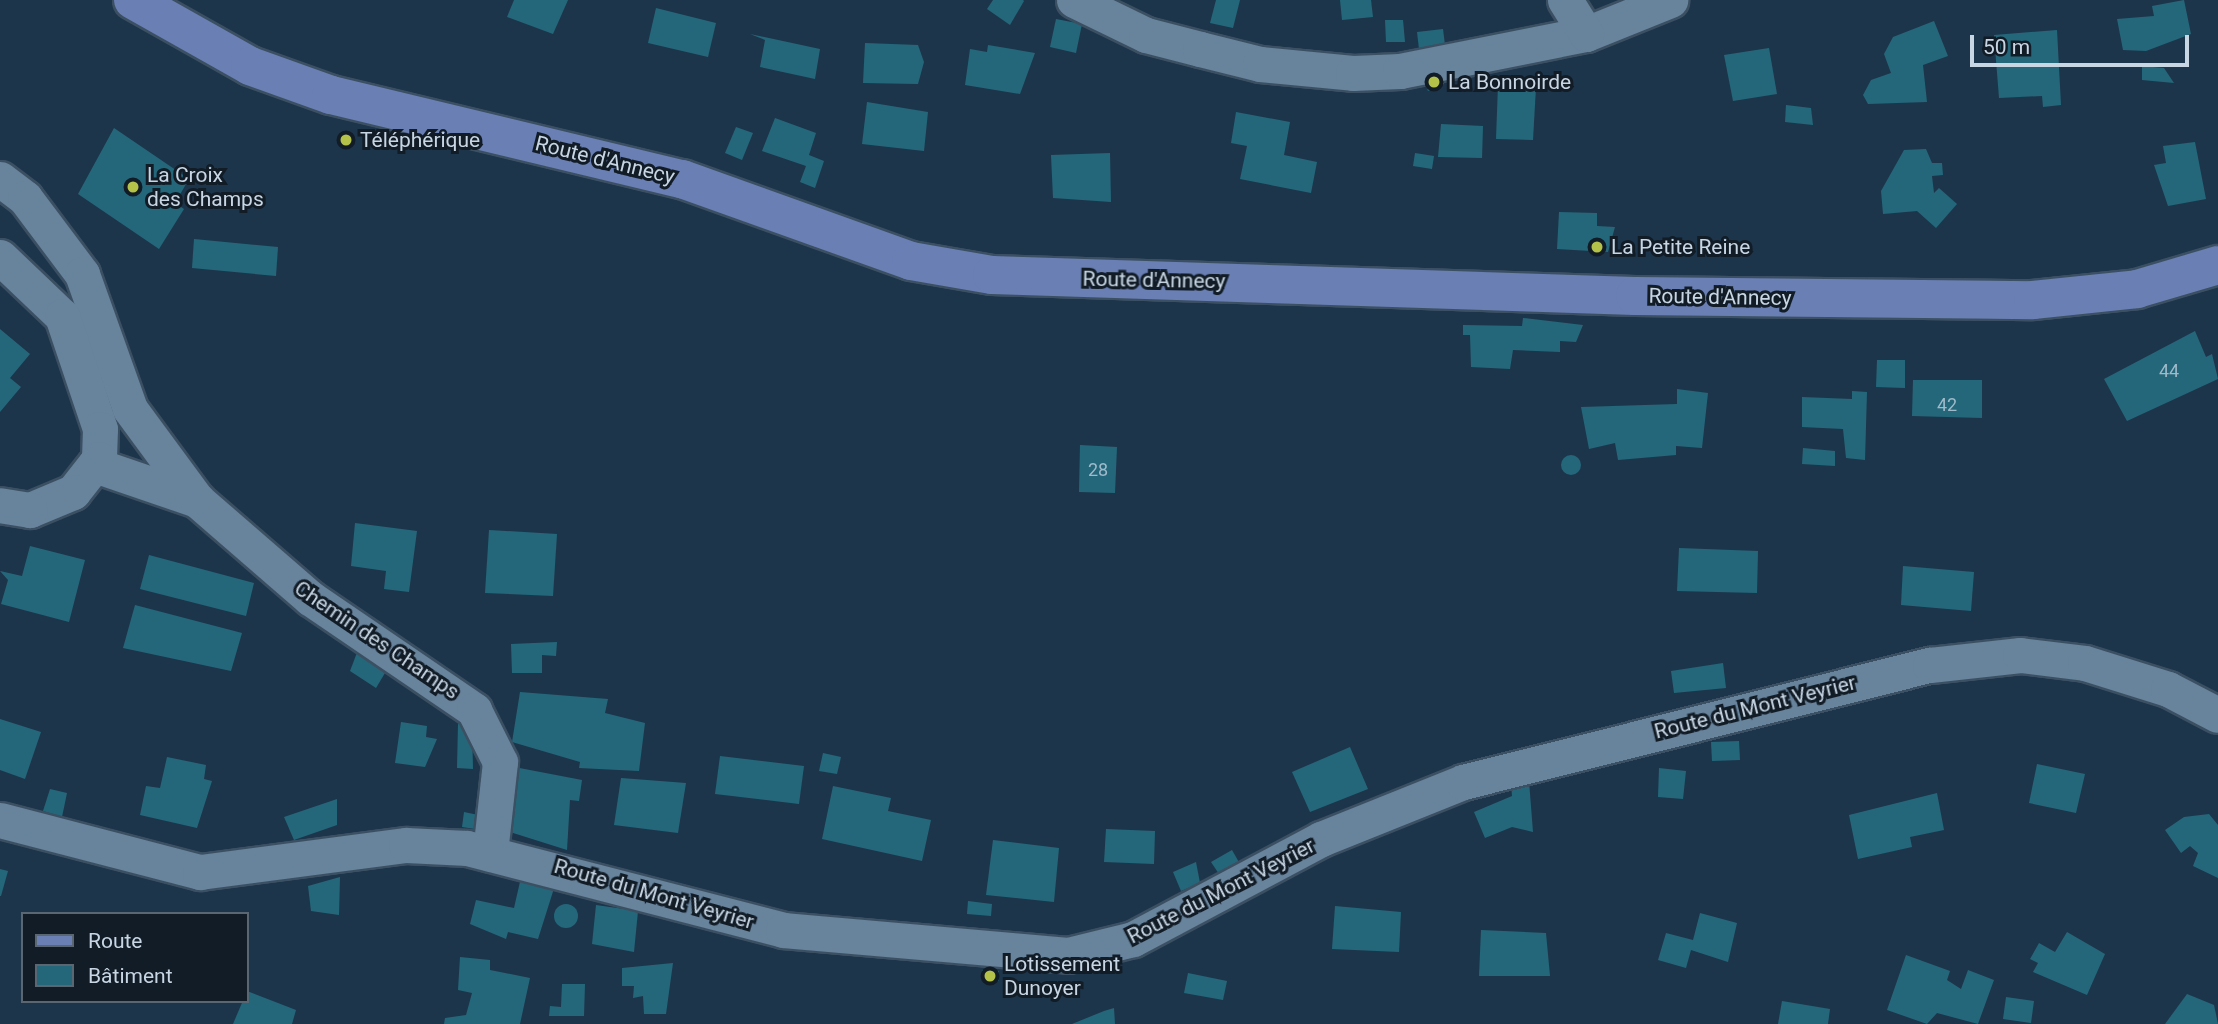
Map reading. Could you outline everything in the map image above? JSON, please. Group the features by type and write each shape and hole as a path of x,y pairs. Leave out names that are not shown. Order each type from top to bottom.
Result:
{"main road":[{"name":"Route d'Annecy","path":"133,0 250,66 331,95 682,179 911,261 992,275 1635,296 2020,300 2101,295 2218,265"}],"street":[{"path":"1074,0 1146,35 1308,71 1400,71 1586,34 1671,0"},
{"path":"1565,0 1586,34"},
{"name":"Chemin des Champs","path":"0,179 25,198 82,274 130,409 197,500 310,598 466,700 500,762 490,853"},
{"path":"0,257 62,316 100,429 95,465 73,492 50,504 30,510 0,505"},
{"name":"Chemin des Champs","path":"95,465 197,500"},
{"name":"Route du Mont Veyrier","path":"0,820 200,872 405,845 490,853 783,930 1068,955 1133,939 1321,839 1462,782 1930,665 2020,656 2085,663 2168,689 2218,715"}],"building":[{"path":"514,0 568,0 553,34 507,17"},
{"path":"993,0 1024,1 1010,25 987,9"},
{"path":"1216,0 1240,0 1233,28 1210,23"},
{"path":"1340,0 1371,0 1373,17 1342,20"},
{"path":"2184,0 2191,34 2146,51 2123,50 2117,19 2154,16 2152,6"},
{"path":"656,8 716,23 708,57 648,43"},
{"path":"1056,19 1082,24 1076,53 1050,47"},
{"path":"1385,20 1403,20 1405,42 1386,42"},
{"path":"1934,21 1948,56 1923,65 1927,102 1868,104 1863,95 1871,80 1891,73 1884,54 1893,37"},
{"path":"1443,29 1445,45 1419,49 1417,32"},
{"path":"2057,30 2061,105 2043,107 2042,96 1999,98 1994,35"},
{"path":"750,34 820,49 815,79 760,67 765,40"},
{"path":"865,43 918,45 924,62 918,84 863,83"},
{"path":"988,45 1035,53 1020,94 965,85 970,49 987,52"},
{"path":"1769,48 1777,94 1733,101 1724,55"},
{"path":"2142,66 2164,68 2174,83 2142,80"},
{"name":"La Bonnoirde","path":"1445,69 1444,84 1428,91 1423,79"},
{"path":"1498,85 1536,87 1533,140 1496,139"},
{"path":"867,102 928,112 924,151 862,144"},
{"path":"1786,105 1811,108 1813,125 1785,122"},
{"path":"1236,112 1290,122 1284,155 1317,162 1311,193 1240,179 1247,146 1231,143"},
{"path":"775,118 816,133 809,155 824,161 815,188 800,182 806,166 762,151"},
{"path":"1441,124 1483,126 1482,158 1438,157"},
{"path":"736,127 753,133 742,160 725,153"},
{"name":"La Croix des Champs","path":"114,128 189,179 175,203 184,209 159,249 78,194"},
{"path":"2195,142 2206,199 2168,206 2154,165 2166,163 2163,146"},
{"path":"1926,149 1932,163 1942,163 1943,175 1932,176 1934,193 1939,188 1957,204 1936,228 1917,211 1883,214 1881,191 1904,150"},
{"path":"1110,153 1111,202 1053,198 1051,155"},
{"path":"1415,153 1434,156 1432,169 1413,166"},
{"path":"1559,212 1597,213 1597,226 1615,227 1608,252 1557,249"},
{"path":"194,239 278,247 276,276 192,268"},
{"path":"1523,318 1583,325 1576,342 1560,341 1560,352 1513,350 1510,369 1471,367 1470,335 1463,335 1463,325 1522,326"},
{"path":"0,329 30,354 10,378 21,387 0,412"},
{"path":"2195,331 2206,357 2212,354 2218,379 2127,421 2104,379"},
{"path":"1877,360 1905,360 1905,388 1876,387"},
{"path":"1913,380 1982,380 1982,418 1912,416"},
{"path":"1677,389 1708,393 1702,448 1676,446 1676,455 1618,460 1615,443 1589,449 1581,407 1677,404"},
{"path":"1852,391 1867,392 1865,460 1846,458 1843,429 1802,427 1802,397 1852,399"},
{"path":"1080,445 1117,447 1115,493 1079,492"},
{"path":"1803,448 1835,451 1835,466 1802,464"},
{"path":"1571,455 1578,458 1581,465 1578,472 1571,475 1564,472 1561,465 1564,458"},
{"path":"355,523 417,531 409,592 384,589 386,571 351,566"},
{"path":"489,530 557,534 553,596 485,593"},
{"path":"30,546 85,560 69,622 1,604 8,580 0,571 22,576"},
{"path":"1679,548 1758,551 1757,593 1677,591"},
{"path":"149,555 254,583 246,616 140,589"},
{"path":"1903,566 1974,572 1971,611 1901,605"},
{"path":"135,605 242,633 231,671 123,648"},
{"path":"557,642 556,656 542,655 542,673 512,673 511,644"},
{"path":"358,650 388,668 376,688 350,671"},
{"path":"1723,663 1726,688 1674,693 1671,671"},
{"path":"520,692 608,699 605,713 645,723 639,771 579,768 580,762 512,742"},
{"path":"0,719 41,732 25,779 0,770"},
{"path":"401,722 427,726 426,737 437,739 425,767 395,763"},
{"path":"458,724 472,725 473,769 457,768"},
{"path":"1739,741 1740,760 1712,761 1711,742"},
{"path":"1350,747 1368,789 1310,812 1292,772"},
{"path":"823,753 841,757 837,774 819,771"},
{"path":"720,756 804,766 799,804 715,794"},
{"path":"167,757 206,765 204,779 212,781 197,828 140,815 146,786 160,788"},
{"path":"2037,764 2085,774 2076,813 2029,803"},
{"path":"509,766 582,780 579,801 570,800 567,850 510,832 509,838"},
{"path":"1659,768 1686,771 1683,799 1658,797"},
{"path":"621,778 686,783 678,833 614,825"},
{"path":"1529,781 1533,832 1512,827 1485,838 1474,812 1512,796 1511,783"},
{"path":"833,786 891,798 888,811 931,820 922,861 822,839"},
{"path":"50,789 67,793 62,817 43,811"},
{"path":"1937,793 1944,830 1910,837 1912,847 1858,859 1849,815"},
{"path":"337,799 337,825 294,840 284,817"},
{"path":"464,812 488,817 488,831 462,827"},
{"path":"2209,814 2218,825 2218,878 2193,866 2198,853 2190,846 2181,853 2165,830 2184,817"},
{"path":"1106,829 1155,831 1154,864 1104,862"},
{"path":"993,840 1059,848 1054,902 986,895"},
{"path":"1232,850 1240,864 1219,874 1211,862"},
{"path":"1196,862 1200,883 1181,891 1173,872"},
{"path":"0,869 8,871 1,896 0,896"},
{"path":"522,873 556,882 538,939 508,932 506,939 470,924 476,900 514,908"},
{"path":"340,877 339,915 311,911 308,886"},
{"path":"968,901 992,904 991,916 967,914"},
{"path":"566,904 577,911 578,916 571,927 566,928 555,921 554,916 561,905"},
{"path":"596,905 638,911 634,952 592,944"},
{"path":"1335,906 1401,912 1399,952 1332,949"},
{"path":"1700,913 1737,923 1728,962 1691,950 1686,968 1658,960 1666,933 1693,940"},
{"path":"1481,930 1546,933 1550,976 1479,976"},
{"path":"2067,932 2105,954 2087,995 2033,972 2038,963 2030,959 2039,943 2055,952"},
{"path":"1906,955 1950,971 1947,980 1961,989 1968,970 1994,980 1978,1024 1937,1013 1927,1024 1887,1010"},
{"path":"460,957 490,960 490,970 530,978 520,1024 444,1024 445,1018 466,1015 472,993 458,990"},
{"path":"673,963 666,1014 644,1014 643,996 633,998 634,986 622,986 622,968"},
{"name":"Lotissement Dunoyer","path":"982,970 999,971 999,981 981,980"},
{"path":"1188,973 1227,981 1223,1000 1184,993"},
{"path":"562,984 585,984 584,1016 549,1016 550,1006 561,1007"},
{"path":"248,991 296,1010 292,1024 233,1024 242,1003 248,1003"},
{"path":"2187,994 2214,1005 2218,1024 2165,1024"},
{"path":"2006,997 2034,1001 2031,1023 2003,1019"},
{"path":"1782,1001 1830,1009 1828,1024 1778,1024"},
{"path":"1114,1008 1115,1024 1072,1024 1104,1011"}],"place":[{"name":"La Bonnoirde","path":"1434,82"},
{"name":"Téléphérique","path":"346,140"},
{"name":"La Croix des Champs","path":"133,187"},
{"name":"La Petite Reine","path":"1597,247"},
{"name":"Lotissement Dunoyer","path":"990,976"}]}
